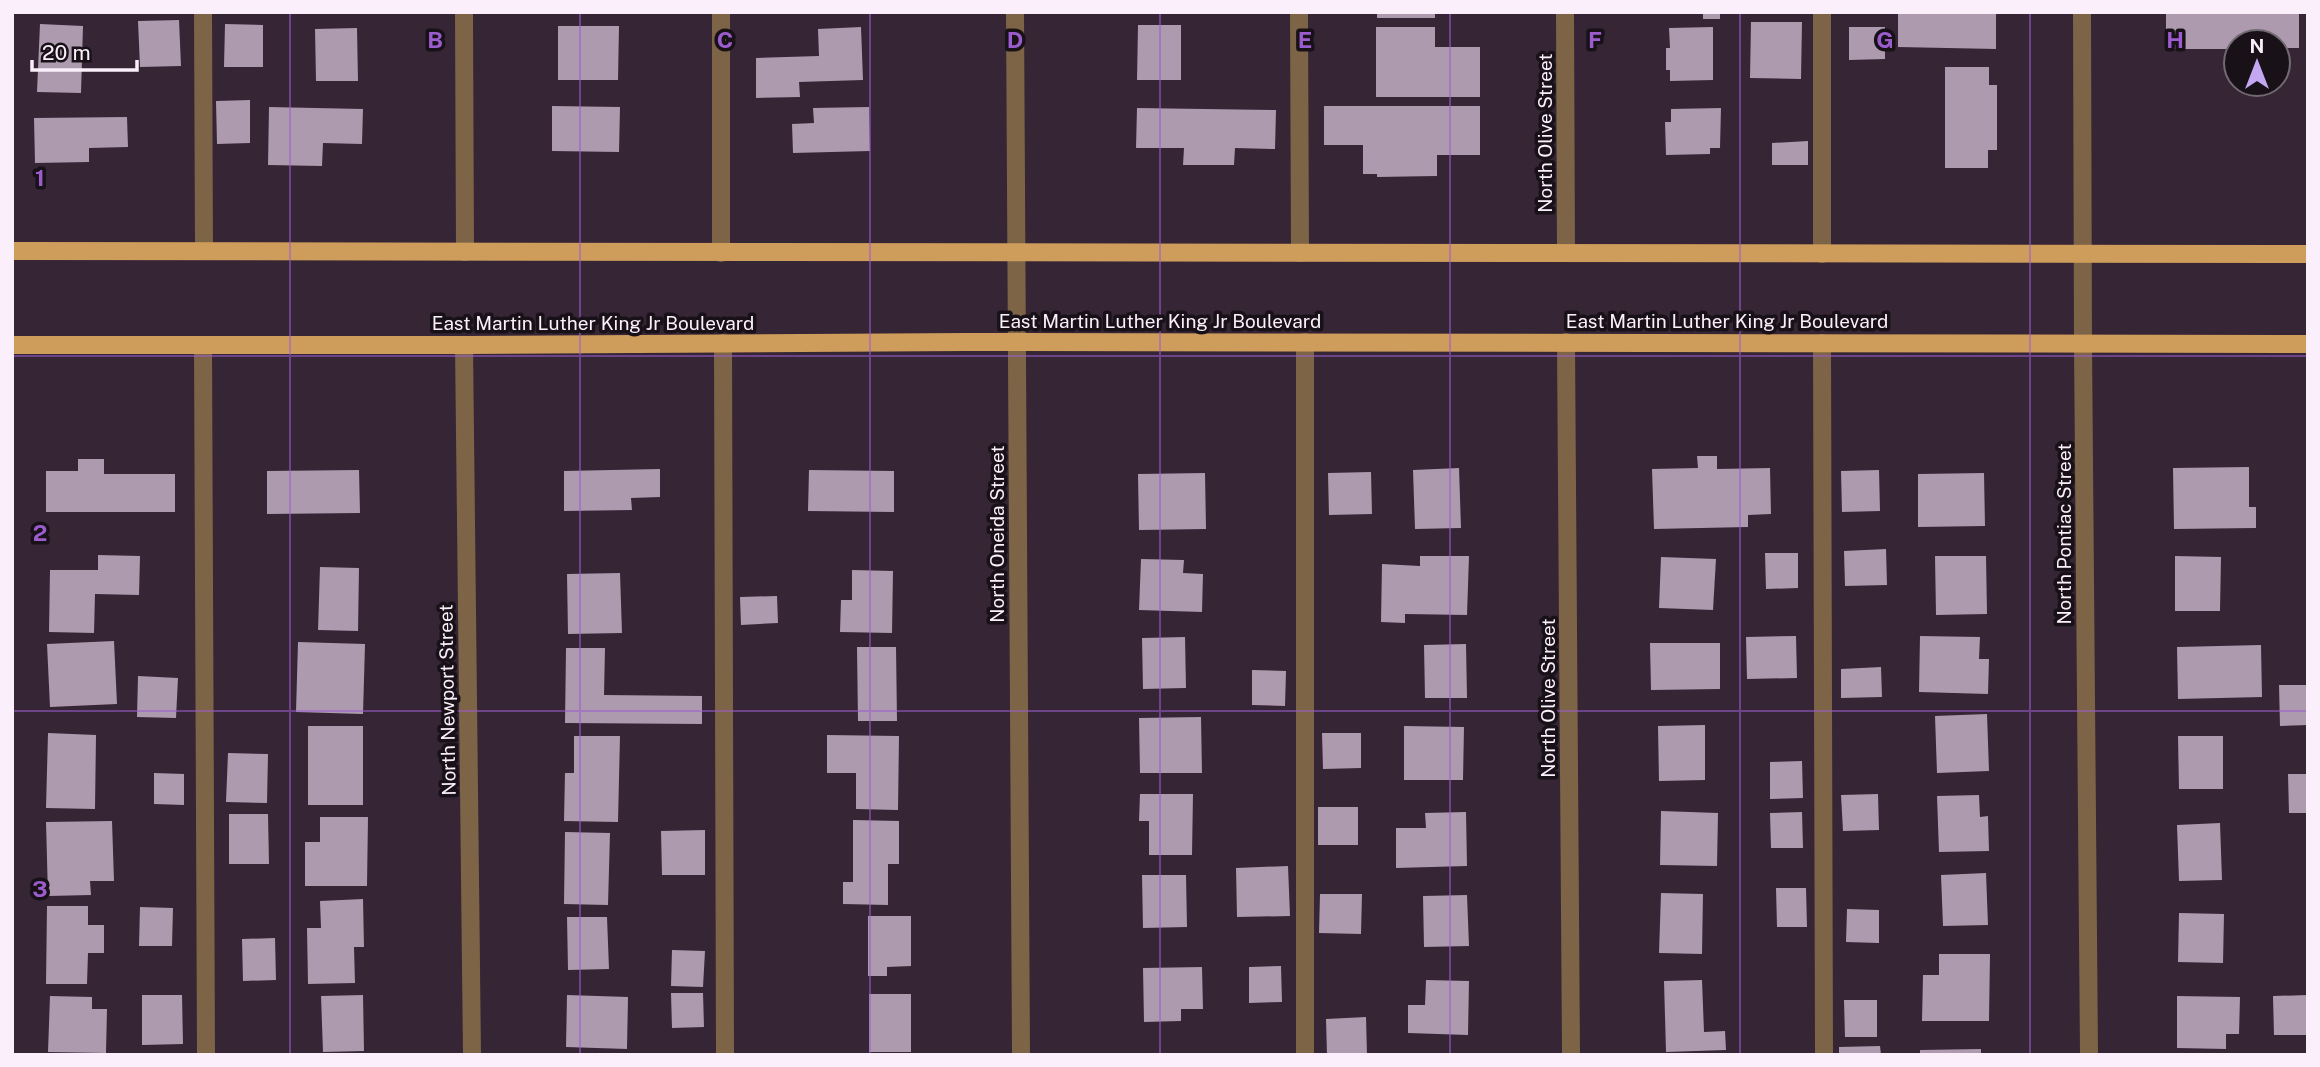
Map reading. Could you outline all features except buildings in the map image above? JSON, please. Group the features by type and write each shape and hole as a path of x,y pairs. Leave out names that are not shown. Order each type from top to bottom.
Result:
{"main road":[{"path":"12,251 2308,254"},
{"name":"East Martin Luther King Jr Boulevard","path":"12,345 1016,342 2308,344"}],"street":[{"path":"203,12 204,251"},
{"path":"464,12 465,252"},
{"path":"721,12 721,253"},
{"name":"North Oneida Street","path":"1015,12 1021,1055"},
{"path":"1299,12 1300,253"},
{"name":"North Olive Street","path":"1565,12 1566,253"},
{"path":"1822,12 1822,254"},
{"name":"North Pontiac Street","path":"2082,12 2089,1055"},
{"path":"1305,342 1305,1055"},
{"name":"North Olive Street","path":"1566,342 1572,1055"},
{"path":"723,343 725,1055"},
{"path":"1822,343 1824,1055"},
{"path":"203,345 206,1055"},
{"name":"North Newport Street","path":"464,345 472,1055"}]}
